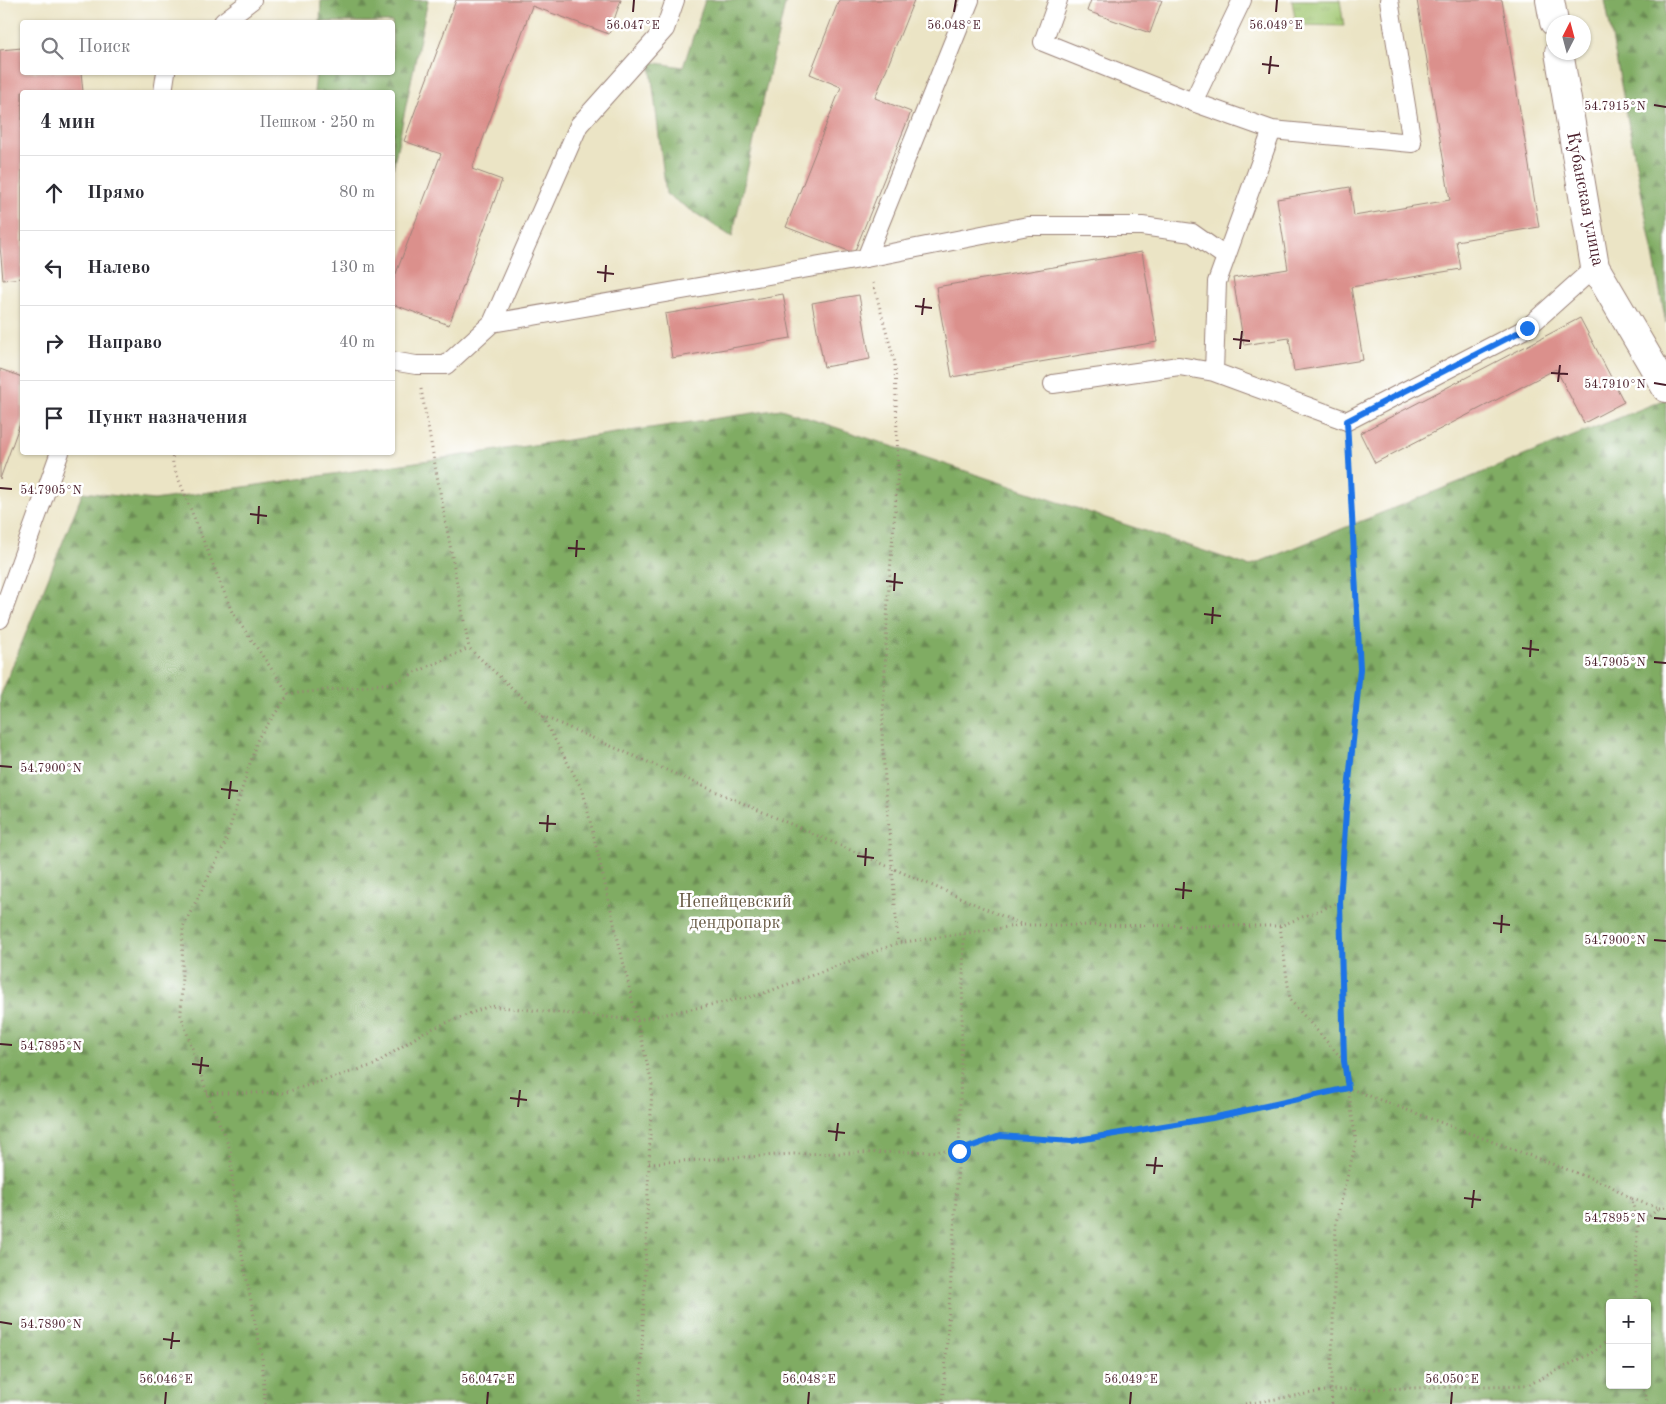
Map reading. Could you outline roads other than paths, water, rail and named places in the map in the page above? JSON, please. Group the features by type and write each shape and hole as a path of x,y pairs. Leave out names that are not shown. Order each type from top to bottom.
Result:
{"street":[{"path":"1550,0 1553,15"},
{"name":"Кубанская улица","path":"1560,60 1595,267 1666,388"}],"lane":[{"path":"226,20 252,0"},
{"path":"395,362 416,365 446,365 492,323 579,125 665,29 675,0"},
{"path":"866,258 970,0"},
{"path":"1058,0 1043,42 1193,102 1272,130 1412,143 1389,0"},
{"path":"1193,102 1242,0"},
{"path":"163,90 166,75"},
{"path":"1214,372 1217,282 1272,130"},
{"path":"492,323 866,258 1028,226 1142,226 1192,232 1226,257"},
{"path":"1053,384 1179,366 1214,372 1347,421 1527,328 1595,267"},
{"path":"0,619 59,455"}],"park label":[{"name":"Непейцевский дендропарк","path":"735,912"}]}
